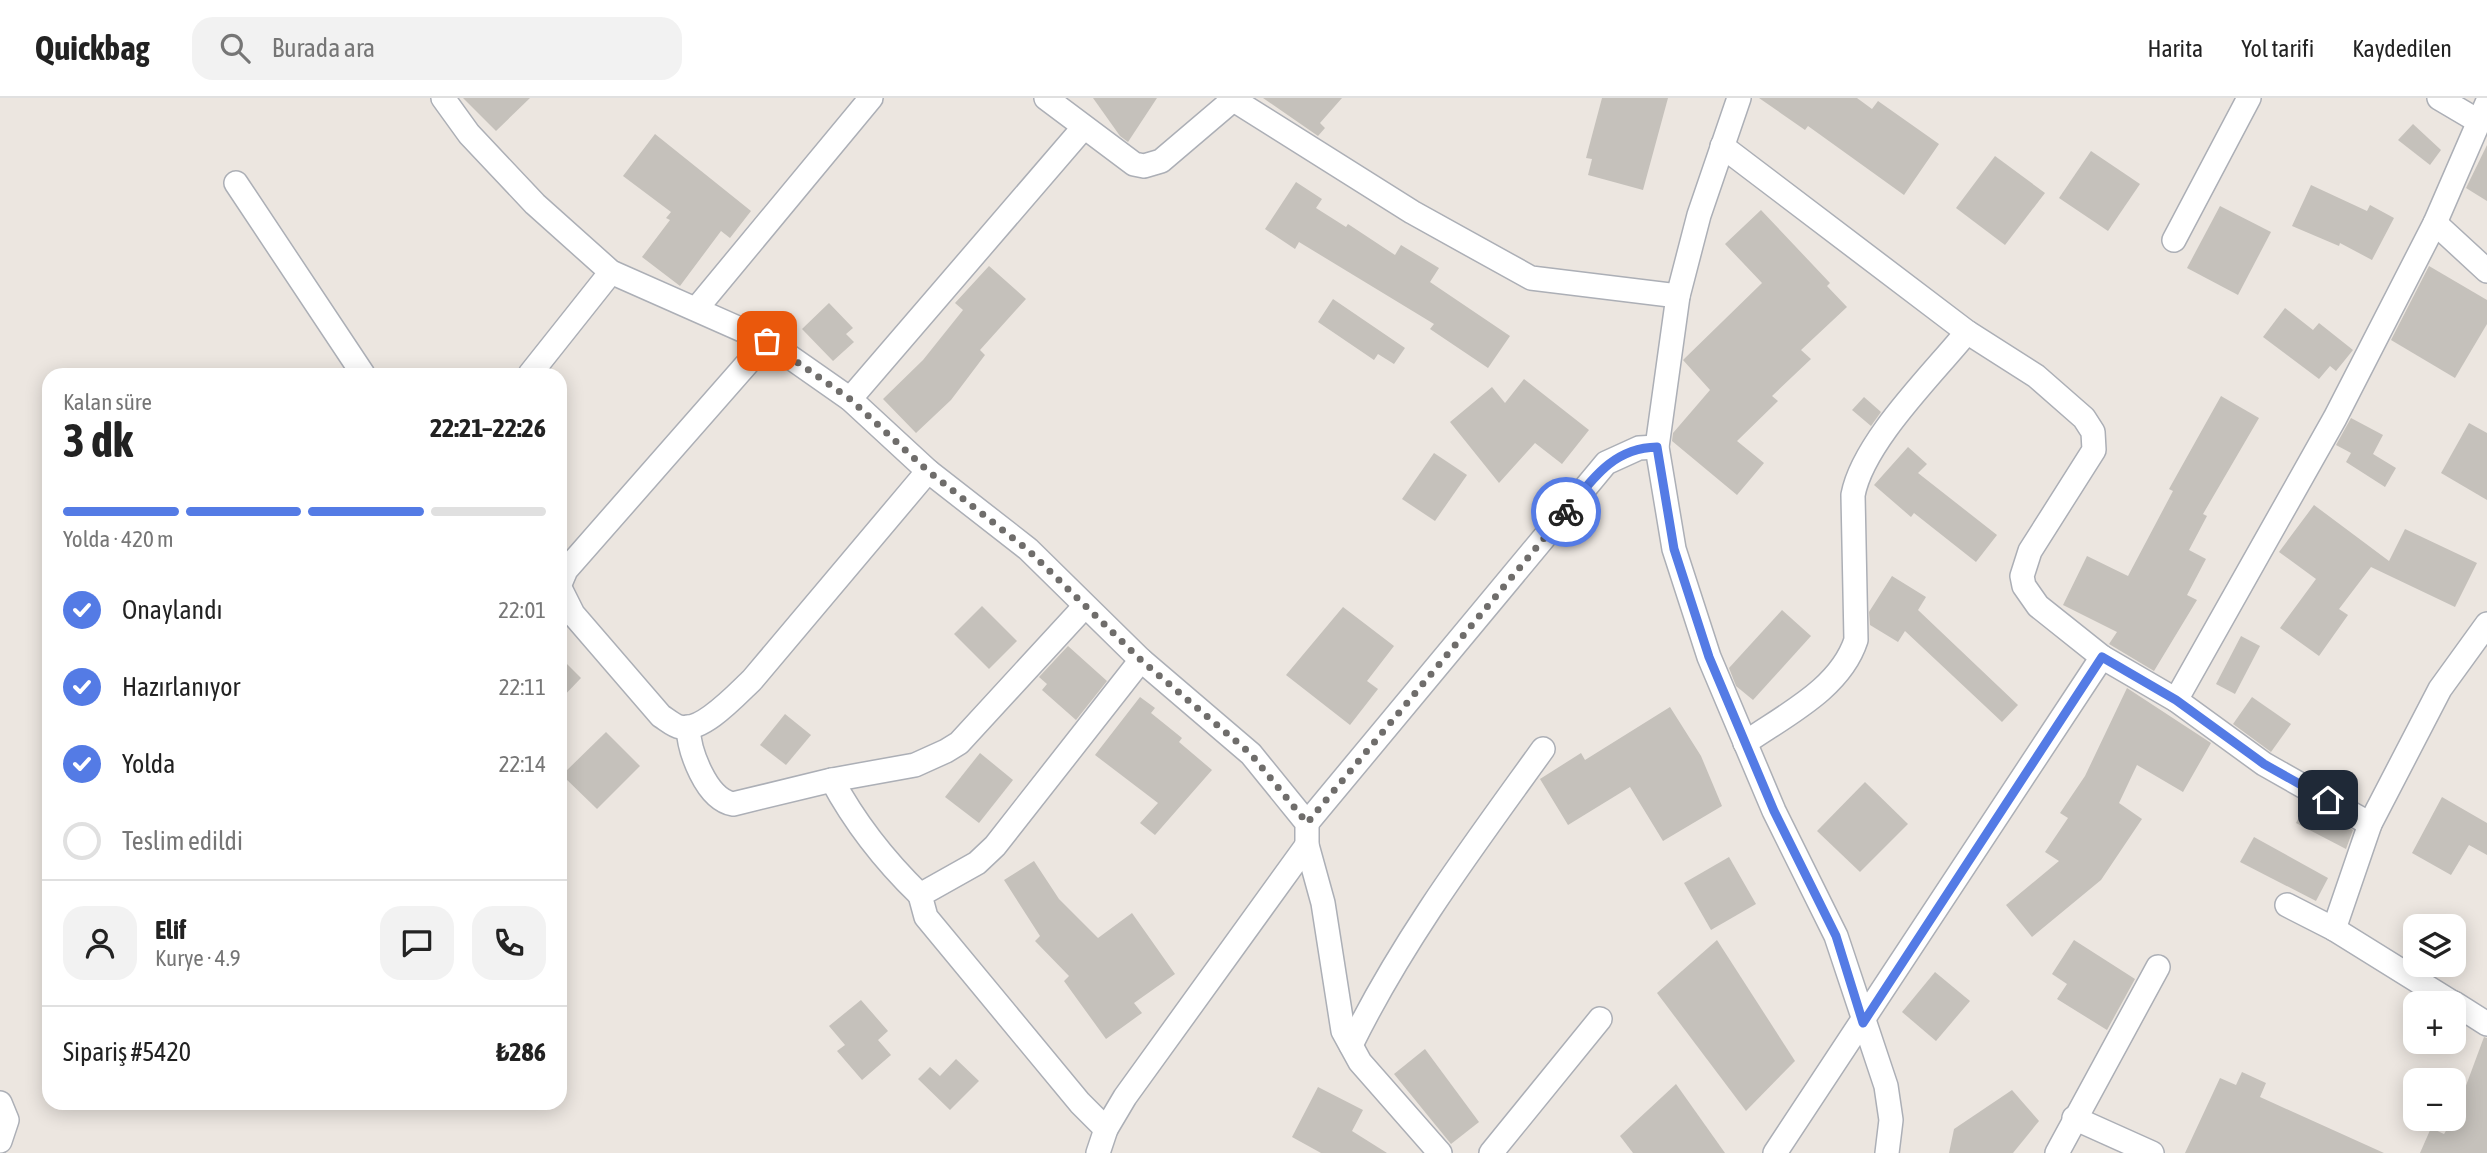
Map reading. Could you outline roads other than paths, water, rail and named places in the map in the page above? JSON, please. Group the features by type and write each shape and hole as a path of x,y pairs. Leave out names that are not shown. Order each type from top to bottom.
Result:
{"street":[{"path":"443,98 469,134 536,204 611,272 767,341 850,399 928,471 1028,550 1141,660 1251,754 1307,834 1323,903 1342,1031 1360,1062 1440,1153"},
{"path":"697,308 871,98"},
{"path":"1046,98 1134,164 1155,164 1168,157 1235,99 1412,212 1531,278 1678,296"},
{"path":"1739,98 1722,146 1678,296 1657,447 1674,549 1709,657 1774,811 1836,936 1886,1086 1891,1120 1887,1153"},
{"path":"2174,240 2249,98"},
{"path":"2176,700 2335,418 2435,222 2483,112 2439,98"},
{"path":"850,399 1084,127"},
{"path":"1722,146 1967,332 2036,376 2084,418 2093,432 2094,450 2030,551 2022,576 2024,586 2038,606 2102,657 2176,700 2264,764 2370,824"},
{"path":"236,183 276,239 359,368"},
{"path":"2435,222 2487,271"},
{"path":"535,368 611,272"},
{"path":"1745,743 1826,685 1848,659 1856,640 1853,495 1858,473 1873,448 1967,332"},
{"path":"567,569 767,341"},
{"path":"1098,1153 1106,1129 1125,1097 1307,834 1606,463 1640,447 1657,447"},
{"path":"567,601 573,614 661,716 680,727 688,727 706,720 752,680 928,471"},
{"path":"688,727 695,761 718,797 727,803 739,804 832,780 915,765 959,743 1085,606"},
{"path":"2334,929 2370,824 2440,689 2487,624"},
{"path":"1775,1153 2102,657"},
{"path":"920,895 977,863 995,846 1141,660"},
{"path":"1351,1045 1381,985 1439,893 1543,750"},
{"path":"832,780 845,804 890,866 920,895 926,917 1080,1103 1106,1129"},
{"path":"2287,905 2334,929 2434,991"},
{"path":"2057,1153 2158,967"},
{"path":"2466,1011 2487,1024"},
{"path":"1491,1153 1600,1019"},
{"path":"0,1104 7,1120 0,1141"},
{"path":"2074,1118 2152,1153"}]}
